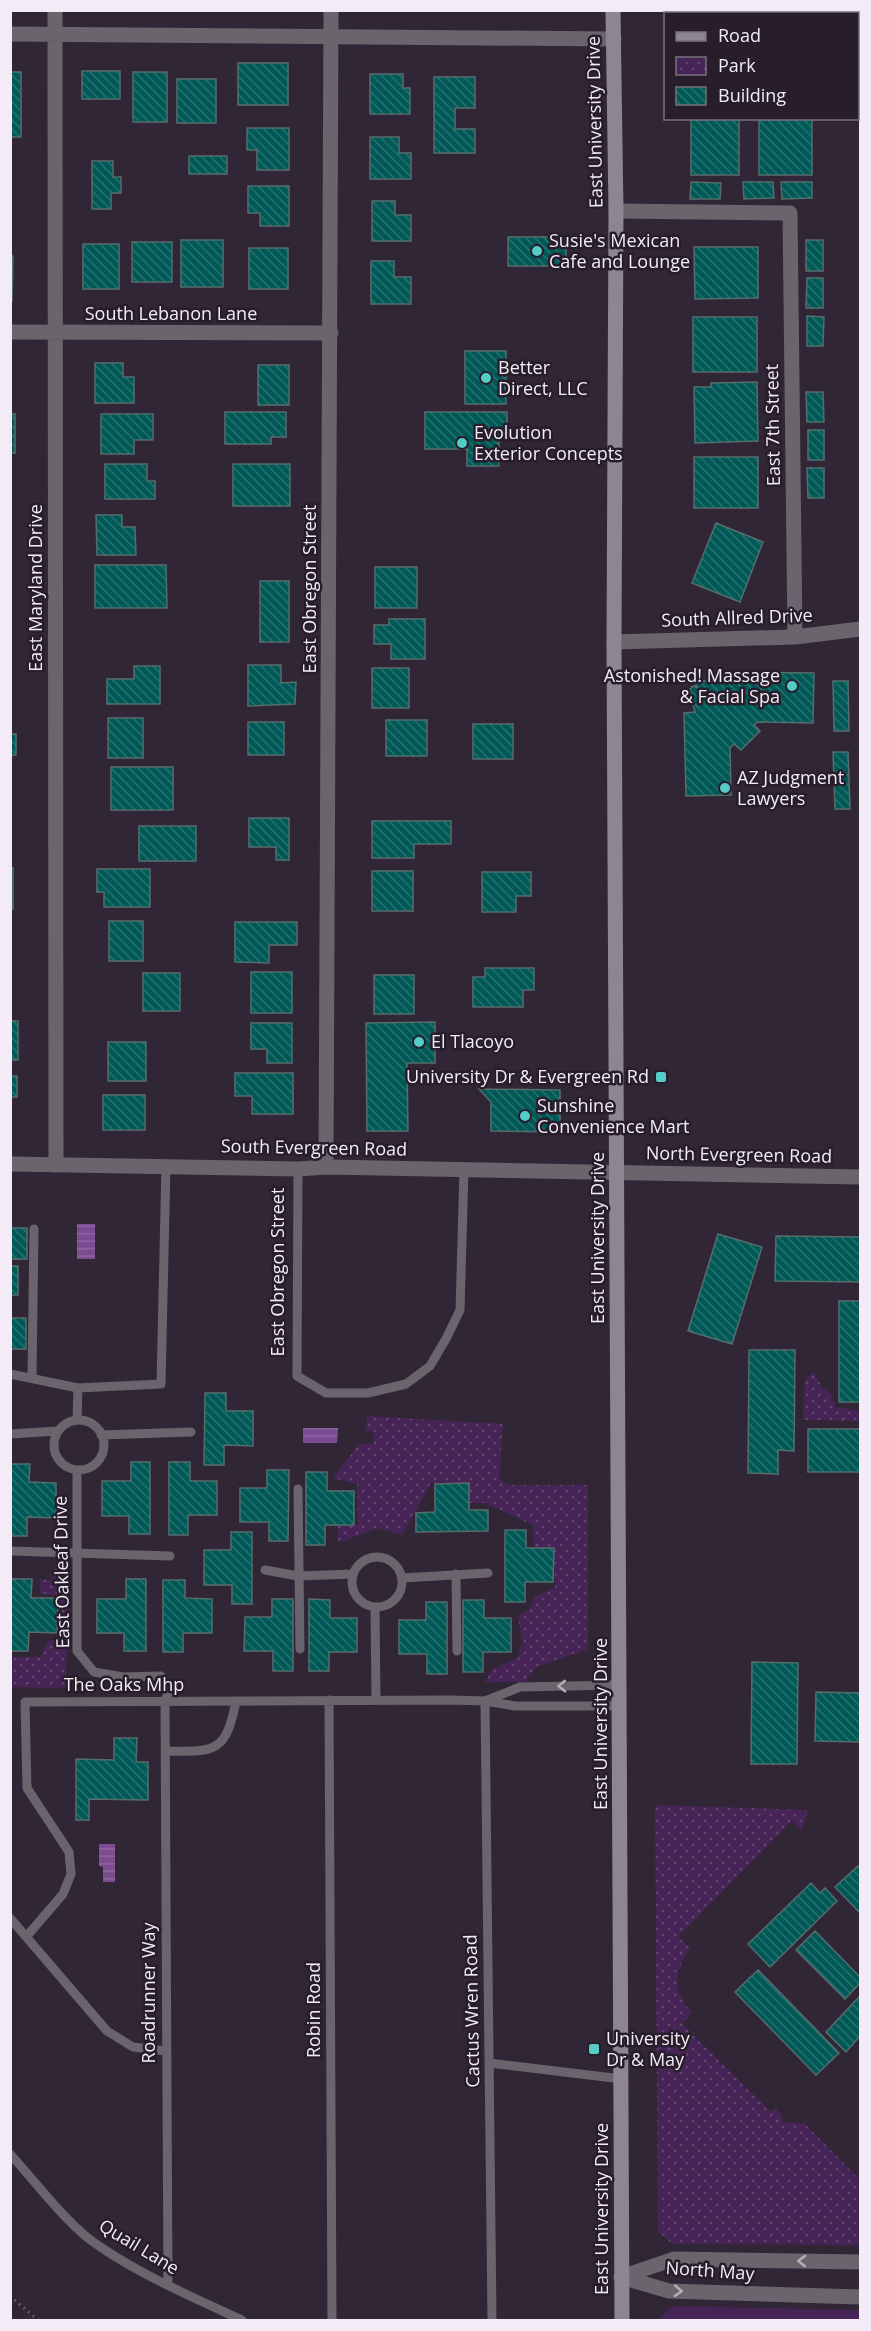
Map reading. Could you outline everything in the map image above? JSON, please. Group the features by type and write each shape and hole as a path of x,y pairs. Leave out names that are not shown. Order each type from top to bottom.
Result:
{"main road":[{"name":"East University Drive","path":"613,10 616,210 614,642 622,2320"}],"street":[{"name":"East Maryland Drive","path":"55,10 56,1165"},
{"name":"East Obregon Street","path":"326,1167 331,10"},
{"path":"10,34 614,39"},
{"name":"East 7th Street","path":"616,210 790,213 795,637"},
{"name":"South Lebanon Lane","path":"10,332 331,333"},
{"name":"South Allred Drive","path":"614,642 795,637 861,630"},
{"name":"South Evergreen Road","path":"10,1164 616,1172"},
{"name":"North Evergreen Road","path":"616,1172 861,1177"},
{"name":"North May","path":"621,2277 674,2259 861,2262"},
{"name":"North May","path":"621,2277 669,2291 861,2297"}],"lane":[{"path":"10,1374 78,1388 162,1384 166,1165"},
{"name":"East Obregon Street","path":"298,1169 297,1376 326,1393 368,1393 406,1384 430,1366 460,1310 464,1170"},
{"path":"32,1377 34,1229"},
{"path":"77,1420 78,1388"},
{"path":"10,1434 58,1431 63,1425 77,1420 92,1424 101,1435 191,1432"},
{"name":"East Oakleaf Drive","path":"58,1431 53,1445 55,1453 63,1465 77,1470 91,1467 101,1456 104,1442 101,1435"},
{"name":"East Oakleaf Drive","path":"77,1470 77,1651 94,1672 123,1677 161,1676"},
{"path":"298,1489 300,1649"},
{"path":"10,1551 170,1556"},
{"path":"379,1557 394,1564 402,1578 399,1594 387,1605 375,1607 363,1604 353,1590 353,1574 363,1561 379,1557"},
{"path":"265,1570 298,1576 353,1574"},
{"path":"402,1578 488,1573"},
{"path":"456,1574 457,1651"},
{"path":"375,1607 375,1700"},
{"name":"Roadrunner Way","path":"161,1676 170,1688 165,1701 168,2285"},
{"name":"The Oaks Mhp","path":"485,1701 520,1687 620,1685"},
{"name":"Robin Road","path":"329,1700 332,2320"},
{"name":"The Oaks Mhp","path":"27,1936 63,1894 71,1874 69,1852 27,1788 25,1702 375,1700 485,1701 515,1706 620,1706"},
{"path":"165,1751 211,1750 223,1742 232,1722 236,1701"},
{"name":"Cactus Wren Road","path":"485,1701 492,2320"},
{"path":"10,1918 106,2031 133,2047 166,2051"},
{"path":"489,2063 622,2079"},
{"name":"Quail Lane","path":"10,2154 67,2217 98,2246 168,2285 242,2320"}],"path":[{"path":"10,2296 38,2320"}],"green space":[{"path":"814,1372 823,1389 828,1390 836,1407 860,1411 860,1421 803,1420 805,1379"},
{"path":"367,1416 503,1424 499,1479 508,1485 588,1485 588,1649 536,1667 525,1682 485,1682 492,1670 518,1657 522,1642 518,1616 529,1610 534,1597 555,1588 554,1552 534,1549 533,1525 485,1503 470,1503 469,1484 431,1483 402,1535 378,1528 338,1543 338,1525 358,1525 357,1484 333,1478 359,1444 374,1444 373,1431 366,1431"},
{"path":"65,1560 68,1567 66,1688 11,1687 11,1657 41,1657 48,1641 61,1639 60,1595 40,1594 40,1579 52,1580 55,1567"},
{"path":"655,1805 808,1810 802,1831 792,1821 678,1937 690,1948 678,1973 678,1989 692,2013 682,2024 771,2112 775,2108 782,2116 782,2122 804,2123 860,2180 860,2245 672,2244 658,2231"},
{"path":"672,2306 860,2310 860,2320 658,2320"}],"shaded area":[{"path":"77,1224 95,1224 95,1259 77,1259"},
{"path":"303,1428 338,1428 337,1443 303,1443"},
{"path":"99,1844 115,1844 115,1882 103,1882 103,1867 99,1866"}],"building":[{"path":"238,63 288,63 288,105 238,105"},
{"path":"82,71 120,71 120,99 82,99"},
{"path":"10,72 21,72 21,137 10,137"},
{"path":"133,72 167,72 167,122 133,122"},
{"path":"370,74 403,74 403,88 410,88 410,114 370,114"},
{"path":"434,77 475,77 475,108 455,108 455,129 475,129 475,153 434,153"},
{"path":"177,79 216,79 216,123 177,123"},
{"path":"691,120 739,120 739,175 691,175"},
{"path":"759,120 812,120 812,175 759,175"},
{"path":"247,128 289,128 289,170 257,170 257,150 247,150"},
{"path":"370,137 399,137 399,153 411,153 411,179 370,179"},
{"path":"189,156 227,156 227,174 189,174"},
{"path":"92,161 113,161 113,177 121,177 121,193 111,193 111,209 92,209"},
{"path":"691,182 721,183 720,199 690,199"},
{"path":"743,182 773,182 774,198 744,199"},
{"path":"781,182 812,182 812,198 782,199"},
{"path":"248,186 289,186 289,226 260,226 260,213 248,213"},
{"path":"372,201 395,201 395,215 411,215 411,241 372,241"},
{"name":"Susie's Mexican Cafe and Lounge","path":"508,237 566,237 566,266 508,266"},
{"path":"181,240 223,240 223,287 181,287"},
{"path":"806,240 823,240 823,271 806,271"},
{"path":"132,242 172,242 172,282 132,282"},
{"path":"83,244 119,244 119,289 83,289"},
{"path":"694,247 758,247 758,298 695,299"},
{"path":"249,248 288,248 288,289 249,289"},
{"path":"10,255 13,256 12,301 10,301"},
{"path":"371,261 394,261 394,277 411,277 411,304 371,304"},
{"path":"807,278 823,278 823,308 806,308"},
{"path":"807,316 824,317 823,346 807,346"},
{"path":"693,317 757,317 757,372 693,372"},
{"name":"Better Direct, LLC","path":"465,351 506,351 506,404 465,404"},
{"path":"95,363 123,363 123,377 134,377 134,403 95,403"},
{"path":"258,365 289,365 289,405 258,405"},
{"path":"757,382 758,441 695,443 694,387 711,387 711,383"},
{"path":"806,392 823,392 824,422 807,422"},
{"path":"225,412 286,412 286,437 271,437 271,444 225,444"},
{"name":"Evolution Exterior Concepts","path":"425,412 507,412 507,436 499,436 499,466 467,466 467,449 425,449"},
{"path":"10,414 15,414 15,453 10,453"},
{"path":"101,414 153,414 153,440 134,440 134,454 101,454"},
{"path":"808,430 824,430 824,460 808,460"},
{"path":"694,457 758,457 758,508 694,508"},
{"path":"105,464 147,464 147,481 155,481 155,499 105,499"},
{"path":"233,464 290,464 290,506 233,506"},
{"path":"807,468 824,468 824,498 808,498"},
{"path":"96,515 122,515 122,527 135,527 136,555 97,555"},
{"path":"716,523 763,542 740,602 692,583"},
{"path":"95,565 166,565 167,608 95,608"},
{"path":"375,567 417,567 417,608 375,608"},
{"path":"260,581 289,581 289,642 260,642"},
{"path":"389,619 425,619 425,659 391,659 391,644 374,644 374,625 389,625"},
{"path":"248,665 281,665 281,683 296,682 295,704 248,706"},
{"path":"134,666 160,666 160,704 107,704 107,679 134,679"},
{"path":"372,668 409,668 409,708 372,708"},
{"path":"716,672 814,673 813,723 757,722 754,725 760,731 741,750 734,744 730,748 731,795 686,796 684,713 695,712 689,690 693,686 699,688 695,685 699,681 716,681"},
{"path":"833,681 848,681 849,731 834,731"},
{"path":"108,718 143,718 143,758 108,758"},
{"path":"386,720 427,720 427,756 386,756"},
{"path":"248,722 284,722 284,755 248,755"},
{"path":"473,724 513,724 513,759 473,759"},
{"path":"10,734 16,734 16,755 10,755"},
{"path":"833,752 848,752 850,809 835,809"},
{"path":"111,767 173,767 173,810 111,810"},
{"path":"249,818 289,818 289,860 276,860 276,847 249,847"},
{"path":"372,821 451,821 451,844 414,844 414,858 372,858"},
{"path":"139,826 196,826 196,861 139,861"},
{"path":"10,868 13,868 13,909 10,909"},
{"path":"97,869 150,869 150,907 104,907 104,892 97,892"},
{"path":"372,871 413,871 413,911 372,911"},
{"path":"482,872 531,872 531,896 516,896 516,912 482,912"},
{"path":"109,921 143,921 143,961 109,961"},
{"path":"235,922 297,922 297,945 269,945 269,963 235,962"},
{"path":"485,968 534,968 534,990 523,990 523,1007 473,1007 473,977 485,977"},
{"path":"251,972 292,972 292,1013 251,1013"},
{"path":"143,973 180,973 180,1011 143,1011"},
{"path":"374,975 414,975 414,1014 374,1014"},
{"path":"10,1021 18,1021 18,1060 10,1060"},
{"path":"435,1022 435,1063 407,1063 408,1131 367,1131 366,1023"},
{"path":"251,1023 292,1023 292,1063 267,1063 267,1049 251,1049"},
{"path":"108,1042 146,1042 146,1081 108,1081"},
{"path":"235,1073 293,1073 293,1114 252,1114 252,1096 235,1096"},
{"path":"10,1076 17,1076 17,1097 10,1097"},
{"name":"Sunshine Convenience Mart","path":"479,1089 560,1090 560,1132 491,1131 491,1102"},
{"path":"103,1095 145,1095 145,1130 103,1130"},
{"path":"11,1228 27,1228 27,1259 11,1259"},
{"path":"718,1234 762,1247 732,1344 688,1331"},
{"path":"776,1236 860,1237 860,1282 775,1281"},
{"path":"10,1266 18,1266 18,1295 10,1295"},
{"path":"839,1301 860,1301 860,1402 839,1402"},
{"path":"10,1318 26,1318 26,1349 10,1349"},
{"path":"749,1350 795,1350 794,1451 778,1450 778,1474 748,1473"},
{"path":"205,1393 226,1393 226,1411 253,1411 253,1446 224,1445 224,1465 204,1465"},
{"path":"808,1429 860,1429 860,1472 808,1472"},
{"path":"131,1462 150,1462 150,1534 129,1534 129,1516 102,1516 102,1481 131,1481"},
{"path":"169,1462 190,1462 190,1481 217,1481 217,1515 188,1515 188,1535 169,1535"},
{"path":"10,1464 30,1464 29,1482 56,1483 56,1518 27,1517 27,1536 10,1536"},
{"path":"267,1470 289,1470 288,1541 269,1541 269,1522 240,1522 240,1488 267,1488"},
{"path":"306,1472 327,1472 327,1491 354,1491 354,1525 325,1525 325,1545 306,1545"},
{"path":"469,1483 469,1510 488,1510 488,1531 416,1532 416,1513 435,1512 435,1484"},
{"path":"505,1530 526,1530 526,1548 554,1548 553,1582 525,1582 525,1602 505,1602"},
{"path":"231,1532 252,1532 252,1604 232,1604 232,1585 204,1585 204,1550 231,1550"},
{"path":"10,1579 32,1579 31,1598 58,1598 57,1633 29,1632 28,1651 10,1651"},
{"path":"126,1579 146,1579 146,1651 124,1651 124,1633 97,1633 97,1599 126,1599"},
{"path":"163,1580 185,1580 185,1598 212,1599 212,1633 183,1633 183,1652 163,1652"},
{"path":"272,1599 293,1599 293,1671 273,1671 273,1651 244,1651 245,1617 272,1617"},
{"path":"309,1599 330,1600 330,1618 357,1618 357,1652 329,1652 329,1671 309,1671"},
{"path":"463,1600 484,1600 484,1618 511,1618 511,1652 483,1652 483,1672 463,1672"},
{"path":"426,1602 447,1602 447,1674 427,1674 427,1654 399,1654 399,1620 426,1620"},
{"path":"752,1662 798,1663 797,1764 751,1764"},
{"path":"816,1692 860,1693 860,1742 815,1741"},
{"path":"114,1738 137,1738 136,1762 148,1762 148,1800 89,1799 89,1820 76,1820 76,1759 114,1760"},
{"path":"858,1866 860,1869 860,1913 835,1887"},
{"path":"811,1883 820,1893 825,1888 837,1901 770,1967 748,1944"},
{"path":"815,1931 860,1977 860,1983 845,1999 796,1950"},
{"path":"758,1970 839,2053 816,2075 735,1992"},
{"path":"860,1996 860,2036 846,2052 826,2032"}],"place":[{"name":"Susie's Mexican Cafe and Lounge","path":"537,251"},
{"name":"Better Direct, LLC","path":"486,378"},
{"name":"Evolution Exterior Concepts","path":"462,443"},
{"name":"Astonished! Massage & Facial Spa","path":"792,686"},
{"name":"AZ Judgment Lawyers","path":"725,788"},
{"name":"El Tlacoyo","path":"419,1042"},
{"name":"University Dr & Evergreen Rd","path":"661,1077"},
{"name":"Sunshine Convenience Mart","path":"525,1116"},
{"name":"University Dr & May","path":"594,2049"}]}
